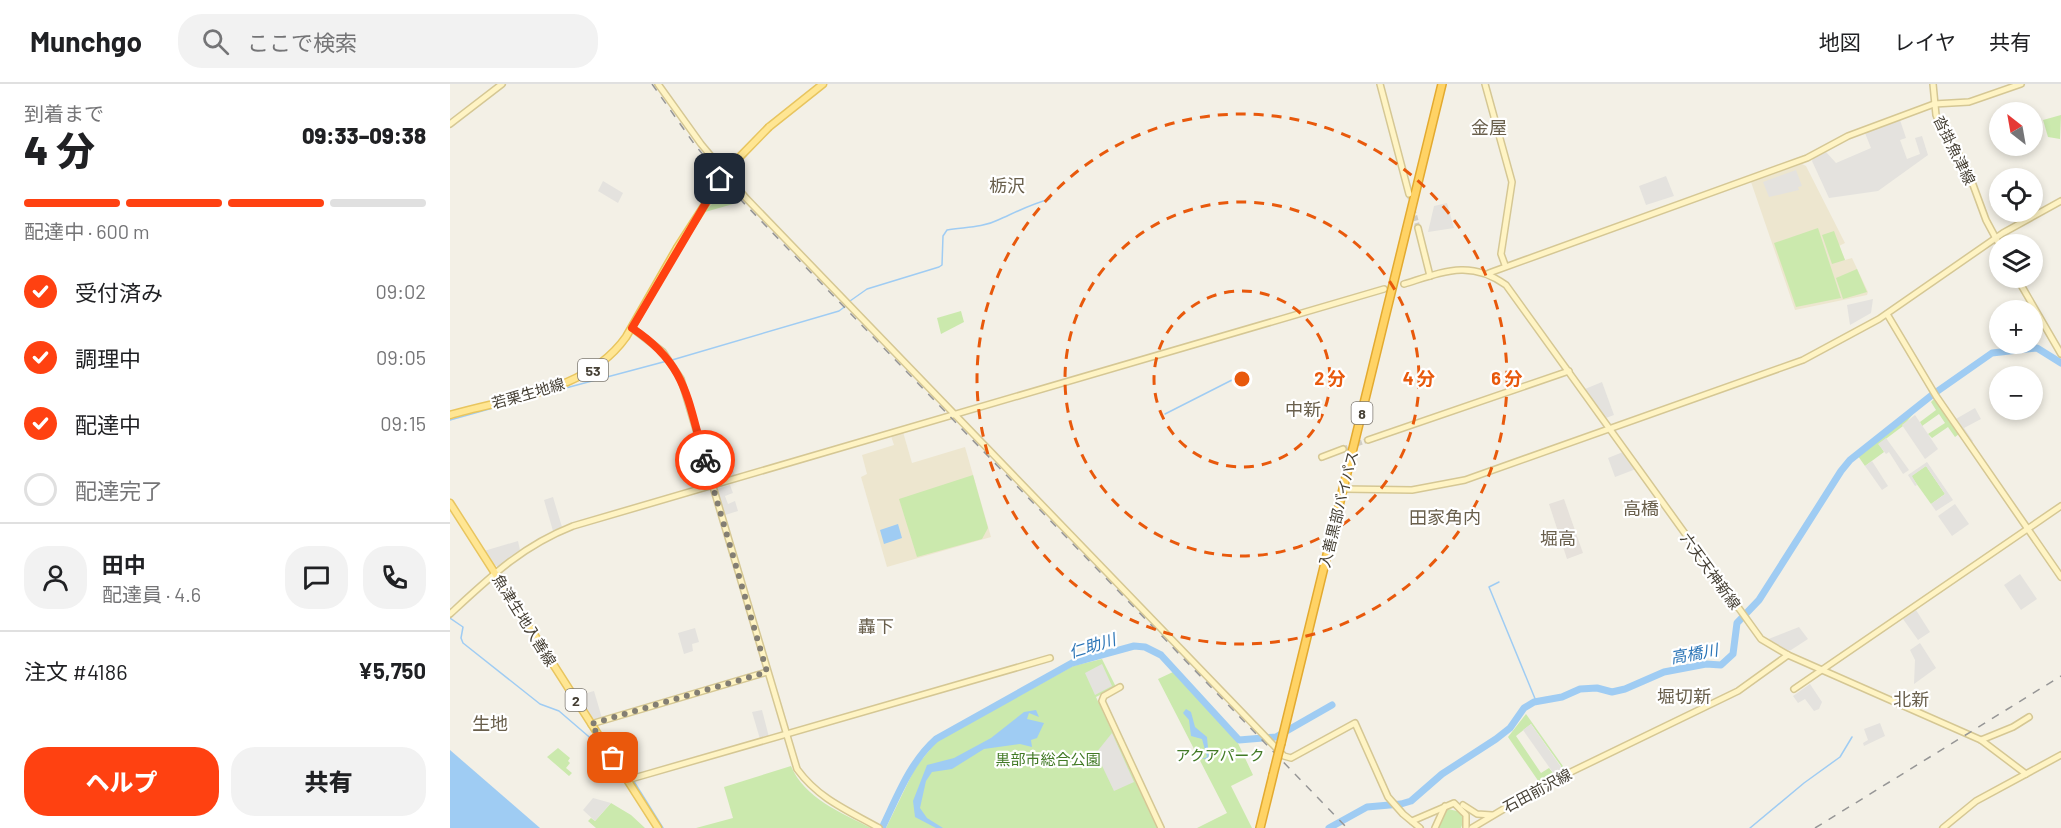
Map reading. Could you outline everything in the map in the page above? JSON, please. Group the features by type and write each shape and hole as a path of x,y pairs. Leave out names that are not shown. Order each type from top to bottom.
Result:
{"highway":[{"name":"入善黒部バイパス","path":"1260,828 1442,84"}],"main road":[{"name":"若栗生地線","path":"450,415 579,378 616,351 632,328 677,248 728,169 769,127 823,84"},
{"name":"魚津生地入善線","path":"450,503 658,828"}],"street":[{"path":"450,124 502,84"},
{"path":"658,84 701,144 746,198 1284,756 1291,758 1355,723 1391,801 1420,828"},
{"path":"1380,84 1409,194"},
{"path":"1485,84 1512,182 1501,254 1505,265"},
{"name":"沓掛魚津線","path":"1933,84 1934,104 1944,134 1965,163 1993,234"},
{"path":"1404,284 1431,276 1466,270 1489,273 1505,265 1807,158 1848,136 1934,104 1969,102 2021,84"},
{"path":"2002,234 2061,201"},
{"path":"1418,228 1431,276"},
{"path":"1344,489 1394,491 1466,480 1780,371 1844,340 1887,314 1989,242"},
{"name":"六天天神新線","path":"1489,273 1506,285 1522,305 1752,630 1771,646 1788,655 1981,740 2025,774"},
{"path":"2023,288 2061,354"},
{"path":"450,614 516,555 558,532 1384,289"},
{"path":"1887,314 1934,393 2061,577"},
{"path":"632,328 663,352 681,378 796,769 808,784 834,805 878,827"},
{"path":"1368,440 1569,371"},
{"path":"1322,457 1343,449"},
{"path":"1794,689 2061,506"},
{"name":"石田前沢線","path":"1472,828 1582,766 1738,691 1788,655"},
{"path":"627,780 1050,658"},
{"path":"591,724 767,672"},
{"path":"1120,687 1104,696 1102,701 1161,828"},
{"path":"1981,740 2029,717"},
{"path":"1943,828 1976,801 2061,755"},
{"path":"1435,828 1445,804"},
{"name":"石田前沢線","path":"1412,821 1445,804 1458,804 1477,814 1492,815"},
{"path":"1458,804 1466,814 1466,828"}],"shaded area":[{"path":"1900,120 1906,138 1900,140 1907,159 1920,154 1915,138 1922,136 1928,155 1878,191 1829,198 1812,161 1814,157 1826,152 1836,163 1871,148 1865,133"},
{"path":"1802,164 1806,166 1845,243 1839,246 1845,260 1852,258 1868,292 1867,295 1795,310 1751,182"},
{"path":"1796,170 1802,186 1798,187 1799,190 1769,197 1763,182"},
{"path":"1666,176 1674,196 1646,205 1639,186"},
{"path":"603,181 623,193 618,203 598,191"},
{"path":"1447,203 1454,228 1428,232 1434,206"},
{"path":"1873,299 1871,313 1850,325 1847,305"},
{"path":"1602,382 1614,415 1606,418 1585,389"},
{"path":"1975,408 1981,419 1964,428 1973,441 1971,444 1954,420"},
{"path":"1915,415 1938,449 1925,459 1902,425"},
{"path":"903,432 912,463 965,447 991,537 887,567 861,477 867,474 862,455 894,445 891,436"},
{"path":"1886,438 1909,470 1903,474 1889,452 1886,454 1878,444"},
{"path":"1623,452 1636,469 1615,477 1608,458"},
{"path":"730,460 735,476 715,482 711,466"},
{"path":"1872,461 1888,486 1882,490 1865,466"},
{"path":"1927,462 1953,500 1936,511 1931,504 1945,494 1926,466 1912,476 1917,485 1915,486 1908,475"},
{"path":"730,485 733,493 725,496 728,504 735,501 738,511 725,515 717,489"},
{"path":"553,497 562,527 553,531 544,500"},
{"path":"1564,499 1583,553 1567,559 1549,504"},
{"path":"1955,504 1969,524 1952,536 1938,516"},
{"path":"518,541 520,550 499,567 494,565 484,551"},
{"path":"2020,574 2037,599 2021,610 2004,585"},
{"path":"1916,610 1930,632 1918,640 1903,619"},
{"path":"1799,627 1808,639 1791,650 1788,651 1766,640"},
{"path":"695,628 699,642 692,644 693,651 684,654 678,633"},
{"path":"1920,643 1936,668 1914,684 1915,660 1910,650"},
{"path":"1102,664 1112,686 1095,695 1085,673"},
{"path":"1810,684 1822,702 1819,709 1814,711 1805,699 1798,703 1793,696"},
{"path":"594,691 602,718 592,721 576,696"},
{"path":"762,710 769,737 760,739 752,712"},
{"path":"1880,723 1885,736 1864,746 1863,743 1868,740 1864,729"},
{"path":"1531,724 1561,767 1561,771 1554,774 1523,730"},
{"path":"1112,733 1134,782 1114,791 1096,753"},
{"path":"593,798 611,803 595,821 583,810"}],"green space":[{"path":"2061,115 2060,139 2048,137 2043,120"},
{"path":"725,188 735,200 733,204 705,212"},
{"path":"1818,228 1841,298 1796,307 1774,243"},
{"path":"1834,231 1845,260 1832,264 1822,235"},
{"path":"1857,269 1867,292 1843,299 1836,278"},
{"path":"961,311 964,322 941,334 937,318"},
{"path":"1934,399 1959,434 1955,437 1948,427 1932,438 1928,434 1945,423 1939,414 1922,426 1920,422 1936,410 1931,402"},
{"path":"1914,413 1903,426 1879,444 1884,452 1865,466 1858,456"},
{"path":"1926,466 1945,494 1931,504 1911,476"},
{"path":"973,475 988,528 982,539 917,557 899,499"},
{"name":"黒部市総合公園","path":"1102,659 1116,687 1096,697 1157,828 886,828 915,768 936,742 1073,666"},
{"name":"アクアパーク","path":"1173,672 1237,741 1253,775 1231,786 1252,828 1197,828 1227,813 1158,679"},
{"path":"1526,714 1565,769 1561,771 1561,766 1531,724 1516,736 1541,773 1549,768 1554,774 1539,782 1508,737"},
{"path":"558,748 570,758 568,761 570,763 566,768 572,773 569,776 547,757"},
{"path":"791,766 797,777 814,796 871,828 696,828 733,818 724,787"},
{"path":"611,803 631,815 645,828 596,828 588,821 591,818 595,821"},
{"path":"1448,809 1461,812 1463,822 1461,828 1437,828 1443,812"}],"water":[{"path":"898,524 902,538 884,544 880,530"},
{"path":"1186,709 1191,712 1195,727 1207,737 1209,759 1202,759 1207,757 1202,739 1191,736 1189,720 1183,713"},
{"path":"1036,710 1039,717 1029,713 1027,719 1044,723 1037,738 1031,740 1032,747 1020,744 984,749 952,769 932,772 926,781 920,808 927,818 943,828 936,828 915,817 913,801 927,765 954,758 991,738 1024,712"},
{"path":"450,750 540,828 450,828"}],"waterway":[{"path":"850,301 867,289 942,265 943,236 947,230 986,225 1050,199"},
{"path":"672,360 839,311 847,305"},
{"name":"高橋川","path":"1329,828 1367,807 1411,801 1442,774 1510,728 1524,708 1534,702 1562,697 1580,689 1597,688 1612,692 1625,689 1664,672 1706,664 1721,665 1733,654 1737,623 1759,600 1850,460 1932,395 1992,353 2037,348 2061,363"},
{"path":"547,393 667,361"},
{"path":"1165,414 1232,380"},
{"path":"450,420 511,403"},
{"path":"1499,582 1489,587 1536,701"},
{"path":"450,618 463,627 461,638 463,643 540,704 559,711 602,748"},
{"name":"仁助川","path":"882,828 911,769 936,739 1072,663 1134,646 1145,647 1161,655 1239,740 1276,737 1332,705"},
{"path":"1750,828 1804,783 1840,757 1852,737"},
{"path":"612,748 631,776"},
{"path":"633,780 663,828"}],"tunnel":[{"path":"1409,194 1418,228"},
{"path":"1343,449 1368,440"}],"railway":[{"path":"652,84 695,145 739,198 1347,828"},
{"path":"1815,828 2061,676"}],"way so far":[{"path":"613,758 591,724 767,672 705,460"}],"district":[{"name":"金屋","path":"1489,127"},
{"name":"栃沢","path":"1007,185"},
{"name":"中新","path":"1303,409"},
{"name":"高橋","path":"1641,508"},
{"name":"田家角内","path":"1445,517"},
{"name":"堀高","path":"1558,538"},
{"name":"轟下","path":"876,626"},
{"name":"堀切新","path":"1684,696"},
{"name":"北新","path":"1911,699"},
{"name":"生地","path":"490,723"}],"route":[{"path":"705,460 681,378 663,352 632,328 677,248 720,179"}]}
